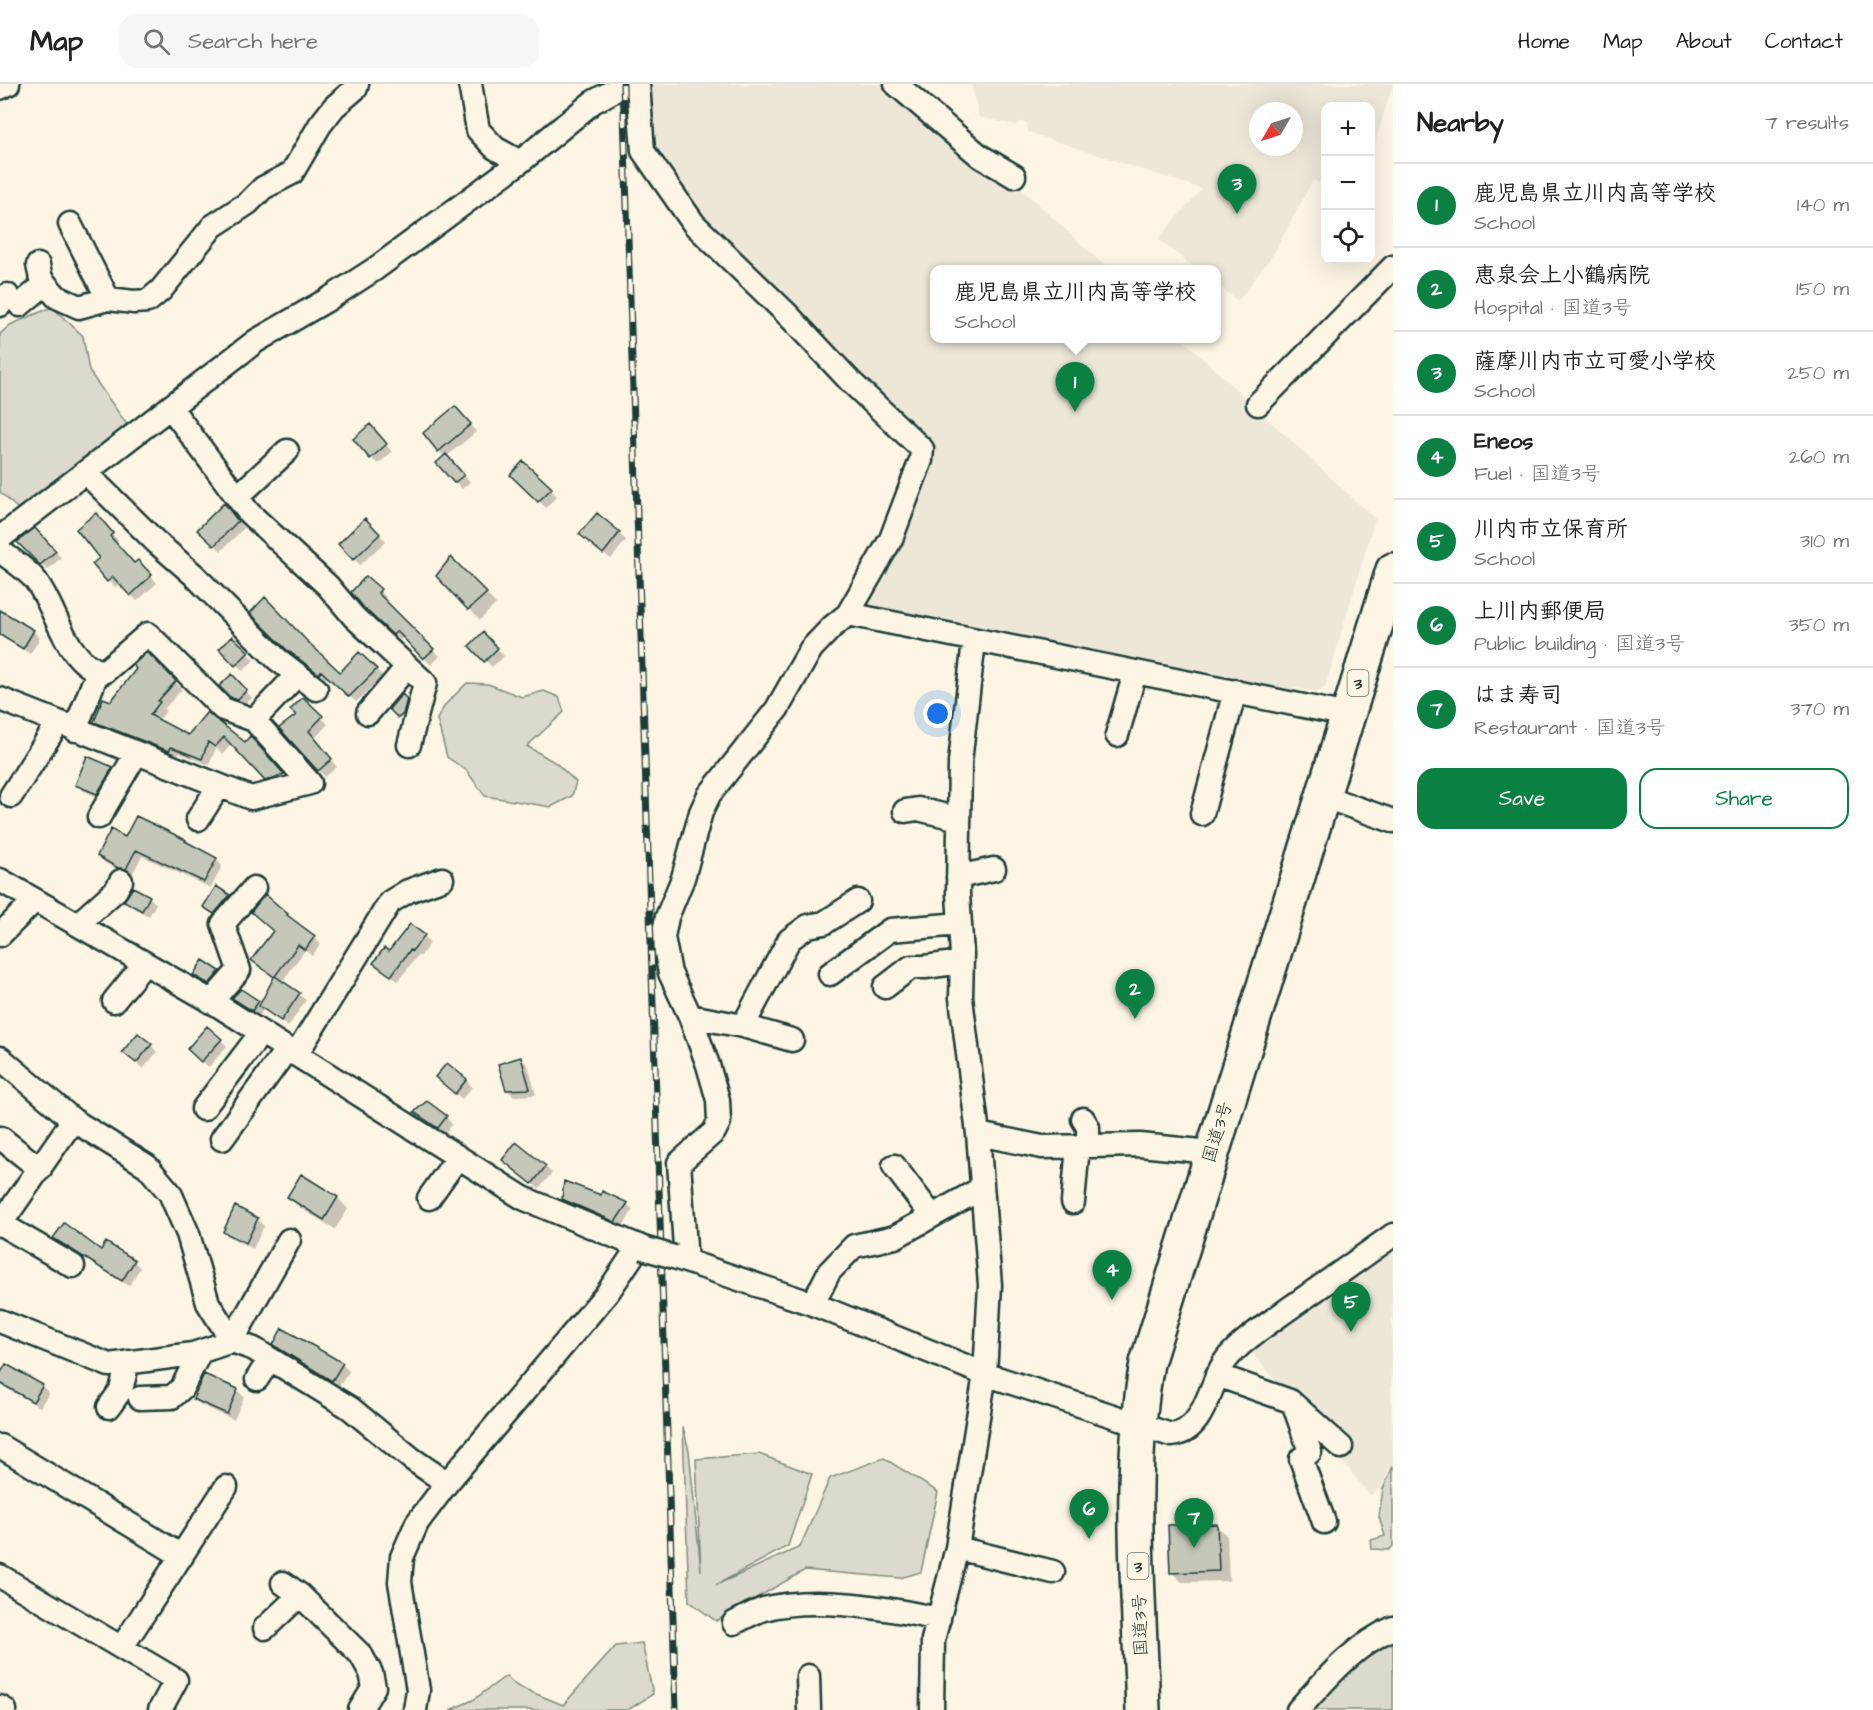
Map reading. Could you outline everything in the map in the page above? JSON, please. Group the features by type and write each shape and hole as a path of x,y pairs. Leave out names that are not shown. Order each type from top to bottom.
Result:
{"highway":[{"name":"国道3号","path":"1143,1710 1137,1516 1138,1423 1147,1363 1393,570"}],"street":[{"path":"0,88 8,84"},
{"path":"9,301 42,275 57,297 79,307 108,299 147,301 161,290 213,226 248,203 263,188 292,173 320,125 334,107 356,88 357,84"},
{"path":"470,84 478,130 495,148 520,162"},
{"path":"0,538 256,340 327,300 375,269 520,162 593,102 626,84"},
{"path":"638,84 643,151 694,224 788,315 850,381 922,449 921,460 891,539 848,614 811,649 777,709 709,795 701,812 683,878 668,917 663,937 670,973 690,1016 708,1065 719,1113 719,1122 714,1132 679,1163 680,1259"},
{"path":"896,84 980,156 1014,176"},
{"path":"70,224 108,299"},
{"path":"1258,404 1393,267"},
{"path":"171,408 249,513 328,586 354,617 425,682 409,745"},
{"path":"237,497 287,451"},
{"path":"86,473 156,542 194,574 277,659 316,689"},
{"path":"0,551 34,578 48,598 70,647 84,662 104,672 148,634 223,709 254,720 310,783 251,798 66,727 0,699"},
{"path":"848,614 1348,715"},
{"path":"932,1710 933,1640 957,1548 985,1374 990,1285 978,1134 961,998 962,962 958,877 960,762 974,641"},
{"path":"368,712 407,667"},
{"path":"11,796 66,727 98,671"},
{"path":"1117,735 1135,673"},
{"path":"254,720 297,675"},
{"path":"1202,814 1235,691"},
{"path":"99,817 136,754"},
{"path":"198,819 219,786"},
{"path":"1322,796 1393,820"},
{"path":"904,811 918,809 959,819"},
{"path":"958,877 994,869"},
{"path":"222,1139 292,1052 390,902 408,891 442,879"},
{"path":"0,880 211,1002 523,1198 641,1247 813,1304 985,1374 1171,1435 1178,1434 1194,1422 1203,1410 1226,1359 1260,1330 1393,1235"},
{"path":"78,924 116,890 121,881"},
{"path":"211,1002 239,970 218,926 223,924 254,888"},
{"path":"0,935 35,900"},
{"path":"743,1026 789,940 808,926 824,923 858,901"},
{"path":"830,974 890,930 960,924"},
{"path":"885,987 911,967 962,962"},
{"path":"114,1001 145,963"},
{"path":"690,1016 743,1026 792,1040"},
{"path":"203,1109 261,1033"},
{"path":"0,1059 73,1119 147,1166 170,1193 188,1234 208,1303 232,1341 254,1349 350,1408 412,1459 447,1483"},
{"path":"73,1119 0,1224 73,1266"},
{"path":"1073,1202 1088,1127 1083,1119"},
{"path":"978,1134 1042,1147 1140,1145 1211,1152"},
{"path":"1,1138 40,1169"},
{"path":"429,1198 458,1157"},
{"path":"894,1166 932,1216"},
{"path":"813,1304 829,1272 854,1246 895,1237 982,1188"},
{"path":"0,1321 109,1365 200,1352 232,1341 289,1240"},
{"path":"415,1710 418,1690 400,1582 402,1557 417,1523 447,1483 608,1292 641,1247"},
{"path":"140,1398 172,1396 182,1388 200,1352"},
{"path":"257,1379 270,1359"},
{"path":"109,1407 121,1390 128,1362"},
{"path":"1217,1375 1290,1401 1341,1447"},
{"path":"1203,1410 1230,1396 1254,1389"},
{"path":"1293,1404 1310,1452 1301,1459 1324,1522"},
{"path":"0,1446 182,1556"},
{"path":"122,1647 226,1487"},
{"path":"957,1548 1053,1572"},
{"path":"0,1576 176,1680 160,1710"},
{"path":"265,1628 292,1589 361,1654 371,1673 374,1687 360,1710"},
{"path":"734,1623 764,1609 817,1602 902,1611 939,1619"},
{"path":"1298,1710 1342,1662 1363,1645 1393,1628"},
{"path":"808,1676 809,1710"},
{"path":"0,1707 4,1710"}],"shaded area":[{"path":"643,84 889,84 1012,180 1104,265 930,265 930,343 1186,343 1375,519 1325,688 1317,692 1296,688 1274,694 866,612 862,598 930,451 706,230 647,150"},
{"path":"971,84 1393,84 1375,142 1375,102 1321,102 1321,183 1313,180 1274,253 1238,301 1221,288 1221,265 1192,265 1158,239 1202,189 1028,132 1027,123 1019,122 1016,125 979,117"},
{"path":"52,307 83,336 89,371 128,426 18,509 0,492 0,334 10,325"},
{"path":"467,683 488,684 522,697 544,691 559,697 564,712 527,746 556,763 576,782 572,796 551,807 485,796 466,770 447,757 437,719 445,705"},
{"path":"1391,1246 1393,1249 1391,1393 1393,1461 1380,1489 1370,1495 1251,1351 1285,1322"},
{"path":"683,1427 689,1451 701,1571 696,1459 759,1454 812,1474 788,1546 716,1585 800,1547 830,1478 884,1458 938,1492 921,1572 900,1578 805,1570 716,1621 689,1601"},
{"path":"1393,1466 1393,1546 1389,1550 1372,1549 1371,1540 1385,1536 1379,1517 1383,1489"},
{"path":"1393,1635 1393,1710 1310,1710 1347,1668"},
{"path":"642,1643 653,1694 628,1710 450,1710 473,1700 506,1676 517,1686 563,1705 616,1646"}],"building":[{"path":"455,406 471,424 438,452 423,433"},
{"path":"370,424 387,444 370,459 353,439"},
{"path":"446,454 464,475 454,483 436,463"},
{"path":"523,461 552,488 538,502 510,475"},
{"path":"224,503 238,521 214,546 197,530"},
{"path":"96,513 113,533 110,536 134,563 138,560 152,575 130,596 113,577 107,582 92,564 99,558 76,529"},
{"path":"597,513 620,532 603,554 579,534"},
{"path":"365,518 380,534 353,560 338,544"},
{"path":"35,528 56,551 40,565 17,542"},
{"path":"451,557 487,593 468,610 436,576"},
{"path":"366,576 381,589 378,593 434,649 423,659 397,631 393,635 364,608 351,592"},
{"path":"265,597 340,672 359,652 377,669 349,697 321,671 319,674 286,649 250,613"},
{"path":"0,610 34,630 23,649 0,635"},
{"path":"483,632 498,648 484,662 469,646"},
{"path":"232,636 249,652 235,666 219,649"},
{"path":"147,652 176,681 158,701 160,702 150,715 188,735 207,712 245,742 250,736 284,774 265,781 224,737 215,747 208,742 202,759 171,747 169,751 94,722 103,698 111,701 136,669 133,665"},
{"path":"232,674 247,690 237,700 230,697 219,686"},
{"path":"402,694 407,699 403,714 398,718 389,709"},
{"path":"303,697 323,716 309,731 332,759 318,771 279,728 296,715 290,710"},
{"path":"87,756 113,767 97,794 75,785"},
{"path":"136,816 217,858 204,882 136,850 126,869 118,868 97,856 111,829 125,837"},
{"path":"216,886 230,895 214,914 203,907"},
{"path":"133,887 150,896 142,911 124,901"},
{"path":"265,894 287,915 315,936 305,950 298,945 275,976 300,993 281,1021 259,1006 274,977 251,960 273,931 251,912"},
{"path":"410,924 425,935 412,951 410,950 391,976 373,963 384,948 389,951"},
{"path":"203,960 220,971 209,984 193,975"},
{"path":"241,989 259,1001 252,1011 232,998"},
{"path":"207,1026 222,1039 201,1062 187,1049"},
{"path":"138,1033 152,1044 136,1063 122,1052"},
{"path":"521,1057 530,1089 506,1090 498,1064"},
{"path":"447,1063 467,1079 455,1094 435,1077"},
{"path":"427,1101 447,1116 438,1128 414,1112"},
{"path":"516,1142 546,1166 532,1184 502,1160"},
{"path":"301,1174 338,1197 324,1220 287,1197"},
{"path":"564,1181 601,1195 602,1191 628,1203 615,1222 562,1199"},
{"path":"235,1206 258,1218 246,1243 223,1232"},
{"path":"64,1223 101,1250 106,1242 135,1260 122,1281 53,1238"},
{"path":"282,1328 343,1363 332,1381 273,1345"},
{"path":"6,1364 43,1385 33,1402 0,1383 0,1374"},
{"path":"204,1374 238,1389 227,1414 193,1399"},
{"path":"1217,1524 1219,1571 1170,1573 1168,1525"}],"railway":[{"path":"623,84 676,1710"}],"place":[{"name":"薩摩川内市立可愛小学校","path":"1237,214"},
{"name":"鹿児島県立川内高等学校","path":"1075,412"},
{"name":"恵泉会上小鶴病院","path":"1135,1019"},
{"name":"Eneos","path":"1112,1300"},
{"name":"川内市立保育所","path":"1351,1332"},
{"name":"上川内郵便局","path":"1089,1539"},
{"name":"はま寿司","path":"1194,1548"}]}
